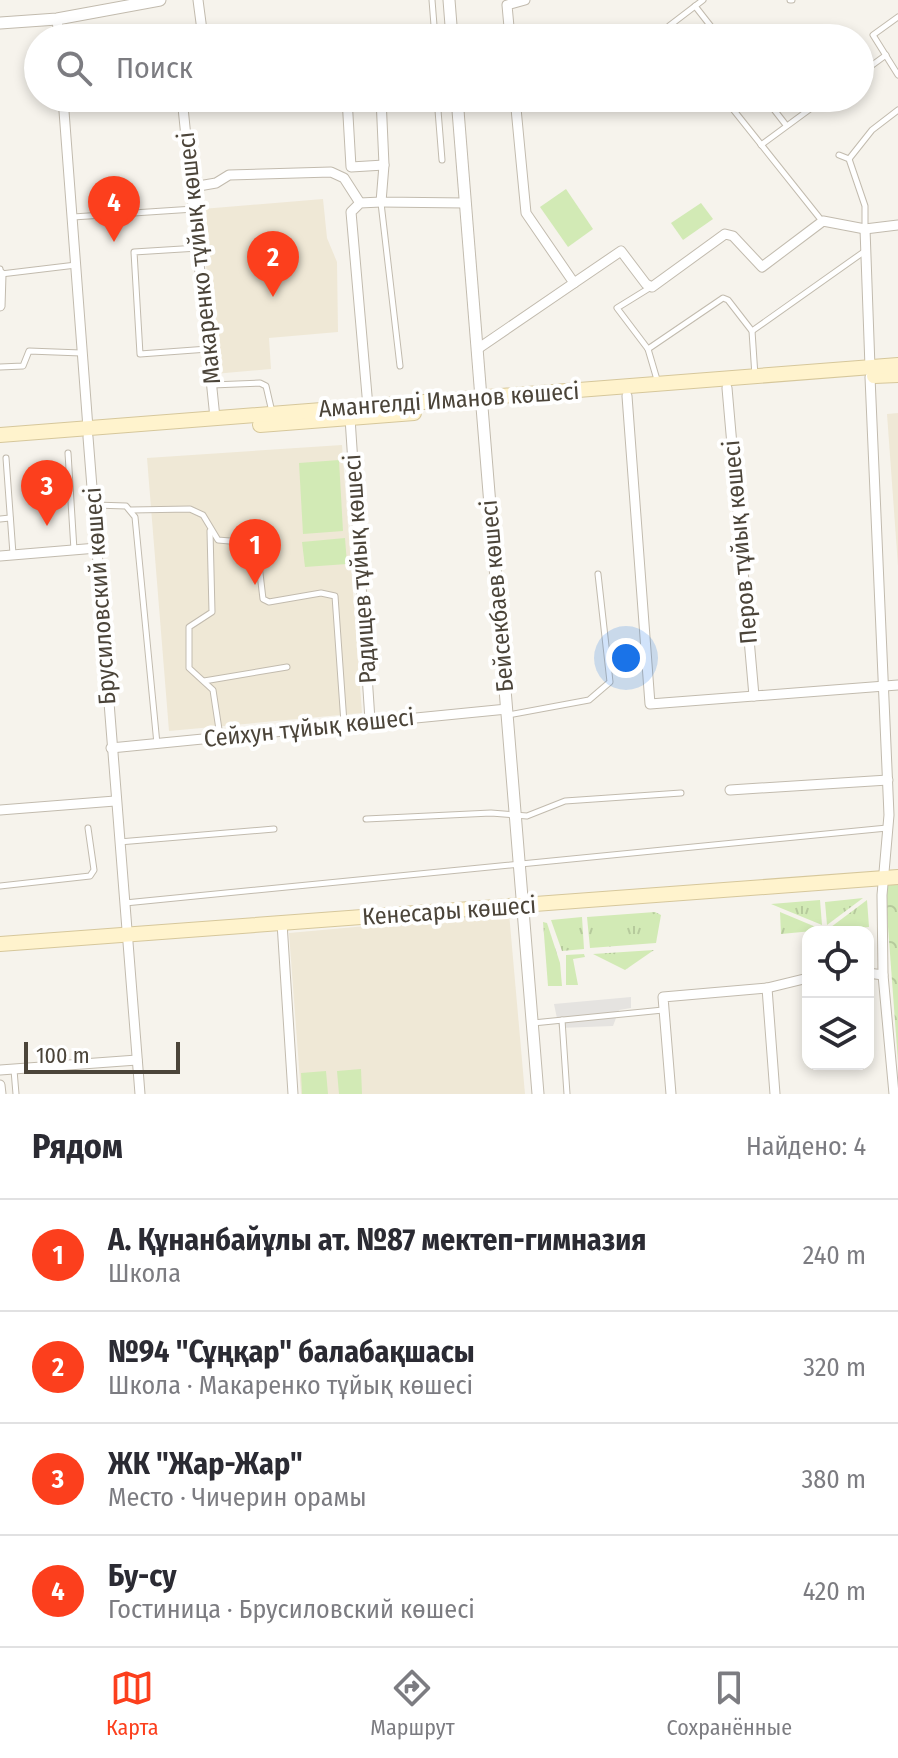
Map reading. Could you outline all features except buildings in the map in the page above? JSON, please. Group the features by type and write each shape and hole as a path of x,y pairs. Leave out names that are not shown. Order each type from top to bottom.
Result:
{"main road":[{"name":"Амангелді Иманов көшесі","path":"3,451 88,432 215,418 368,407 627,396 870,372 898,365"},
{"name":"Амангелді Иманов көшесі","path":"0,435 350,418 659,384 755,377 870,372 898,375"},
{"name":"Кенесары көшесі","path":"0,944 891,878"}],"street":[{"path":"0,23 57,19 160,0"},
{"path":"198,0 201,24"},
{"path":"449,0 451,24"},
{"path":"509,24 507,5 525,0"},
{"path":"57,19 58,24"},
{"name":"Брусиловский көшесі","path":"64,112 140,1094"},
{"name":"Макаренко тұйық көшесі","path":"184,112 215,418"},
{"path":"348,112 351,167 384,165"},
{"path":"381,202 384,165 382,112"},
{"name":"Бейсекбаев көшесі","path":"458,112 538,1094"},
{"path":"516,112 526,213 574,283"},
{"path":"193,187 216,183 229,175 331,172 344,178 360,203"},
{"path":"368,407 351,212 360,203 465,203"},
{"path":"479,348 621,251 646,284 652,287 725,234 733,236 762,267 823,221 865,229 898,225"},
{"path":"865,229 888,780 893,815 888,828 891,878 883,975 894,1094"},
{"path":"0,271 0,306"},
{"name":"Перов тұйық көшесі","path":"727,388 754,696"},
{"path":"627,396 650,704 898,685"},
{"name":"Радищев тұйық көшесі","path":"350,418 370,720"},
{"path":"0,556 97,548"},
{"name":"Сейхун тұйық көшесі","path":"111,748 370,720 507,712"},
{"path":"730,790 888,780"},
{"path":"0,810 115,801"},
{"path":"282,923 293,1094"},
{"path":"874,974 883,975"},
{"path":"671,1094 663,997 767,988 802,979"},
{"path":"767,988 775,1094"},
{"path":"0,1070 137,1060"},
{"path":"0,1085 1,1094"}],"lane":[{"path":"432,0 434,24"},
{"path":"672,24 703,0"},
{"path":"695,6 709,24"},
{"path":"874,34 898,17"},
{"path":"874,37 898,75"},
{"path":"874,64 886,55"},
{"path":"849,159 872,130 898,110"},
{"path":"438,112 442,160"},
{"path":"735,112 823,221"},
{"path":"776,112 786,125"},
{"path":"761,145 805,112"},
{"path":"839,155 849,159 865,206 865,229"},
{"path":"381,202 400,366"},
{"path":"72,217 195,209"},
{"path":"199,248 134,252 140,354 208,349"},
{"path":"752,331 866,250"},
{"path":"0,271 76,265"},
{"path":"652,287 617,308 648,349 659,384"},
{"path":"648,349 723,298 728,300 752,331 755,377"},
{"path":"0,367 23,366 29,351 82,353"},
{"path":"211,385 266,386 272,414"},
{"path":"3,451 13,555"},
{"path":"68,453 74,550"},
{"path":"94,505 126,506 131,510 190,509 203,515 218,540 245,540 257,548 263,599 269,602 321,593 335,596 344,723"},
{"path":"131,510 157,744"},
{"path":"0,519 10,518"},
{"path":"210,528 212,612 189,627 189,668 213,690 220,737"},
{"path":"507,712 589,700 610,682 598,574"},
{"path":"203,681 287,667"},
{"path":"366,819 491,813 532,815 565,801 681,793"},
{"path":"0,886 90,876 94,870 88,828"},
{"path":"124,903 888,828"},
{"path":"119,842 274,829"},
{"path":"532,1023 663,1010"},
{"path":"562,1020 567,1094"},
{"path":"14,1069 16,1094"}],"shaded area":[{"path":"323,199 327,238 337,262 338,332 269,338 271,369 214,374 202,209"},
{"path":"898,413 898,566 887,414"},
{"path":"342,445 362,713 169,731 147,458"},
{"path":"509,913 525,1094 301,1094 289,933"},
{"path":"631,997 631,1008 619,1010 613,1026 559,1028 554,1004"}],"green space":[{"path":"566,189 593,229 568,247 540,207"},
{"path":"701,203 713,219 683,240 671,223"},
{"path":"339,460 343,531 303,534 299,463"},
{"path":"345,538 347,564 305,567 302,542"},
{"path":"898,884 898,1062 885,886"},
{"path":"863,898 827,925 825,902"},
{"path":"820,900 822,925 771,904"},
{"path":"867,900 869,926 832,926"},
{"path":"655,912 661,915 656,943 590,948 587,917"},
{"path":"780,912 813,926 802,926 802,932 781,934"},
{"path":"582,917 584,949 562,951 551,920"},
{"path":"543,922 547,923 560,963 562,986 548,986"},
{"path":"654,950 625,970 593,954"},
{"path":"584,954 585,957 573,959 578,985 566,985 566,955"},
{"path":"361,1069 362,1094 339,1094 337,1071"},
{"path":"326,1071 328,1094 302,1094 301,1073"}],"place":[{"name":"Бу-су","path":"114,242"},
{"name":"№94 \"Сұңқар\" балабақшасы","path":"273,297"},
{"name":"ЖК \"Жар-Жар\"","path":"47,526"},
{"name":"А. Құнанбайұлы ат. №87 мектеп-гимназия","path":"255,585"}]}
